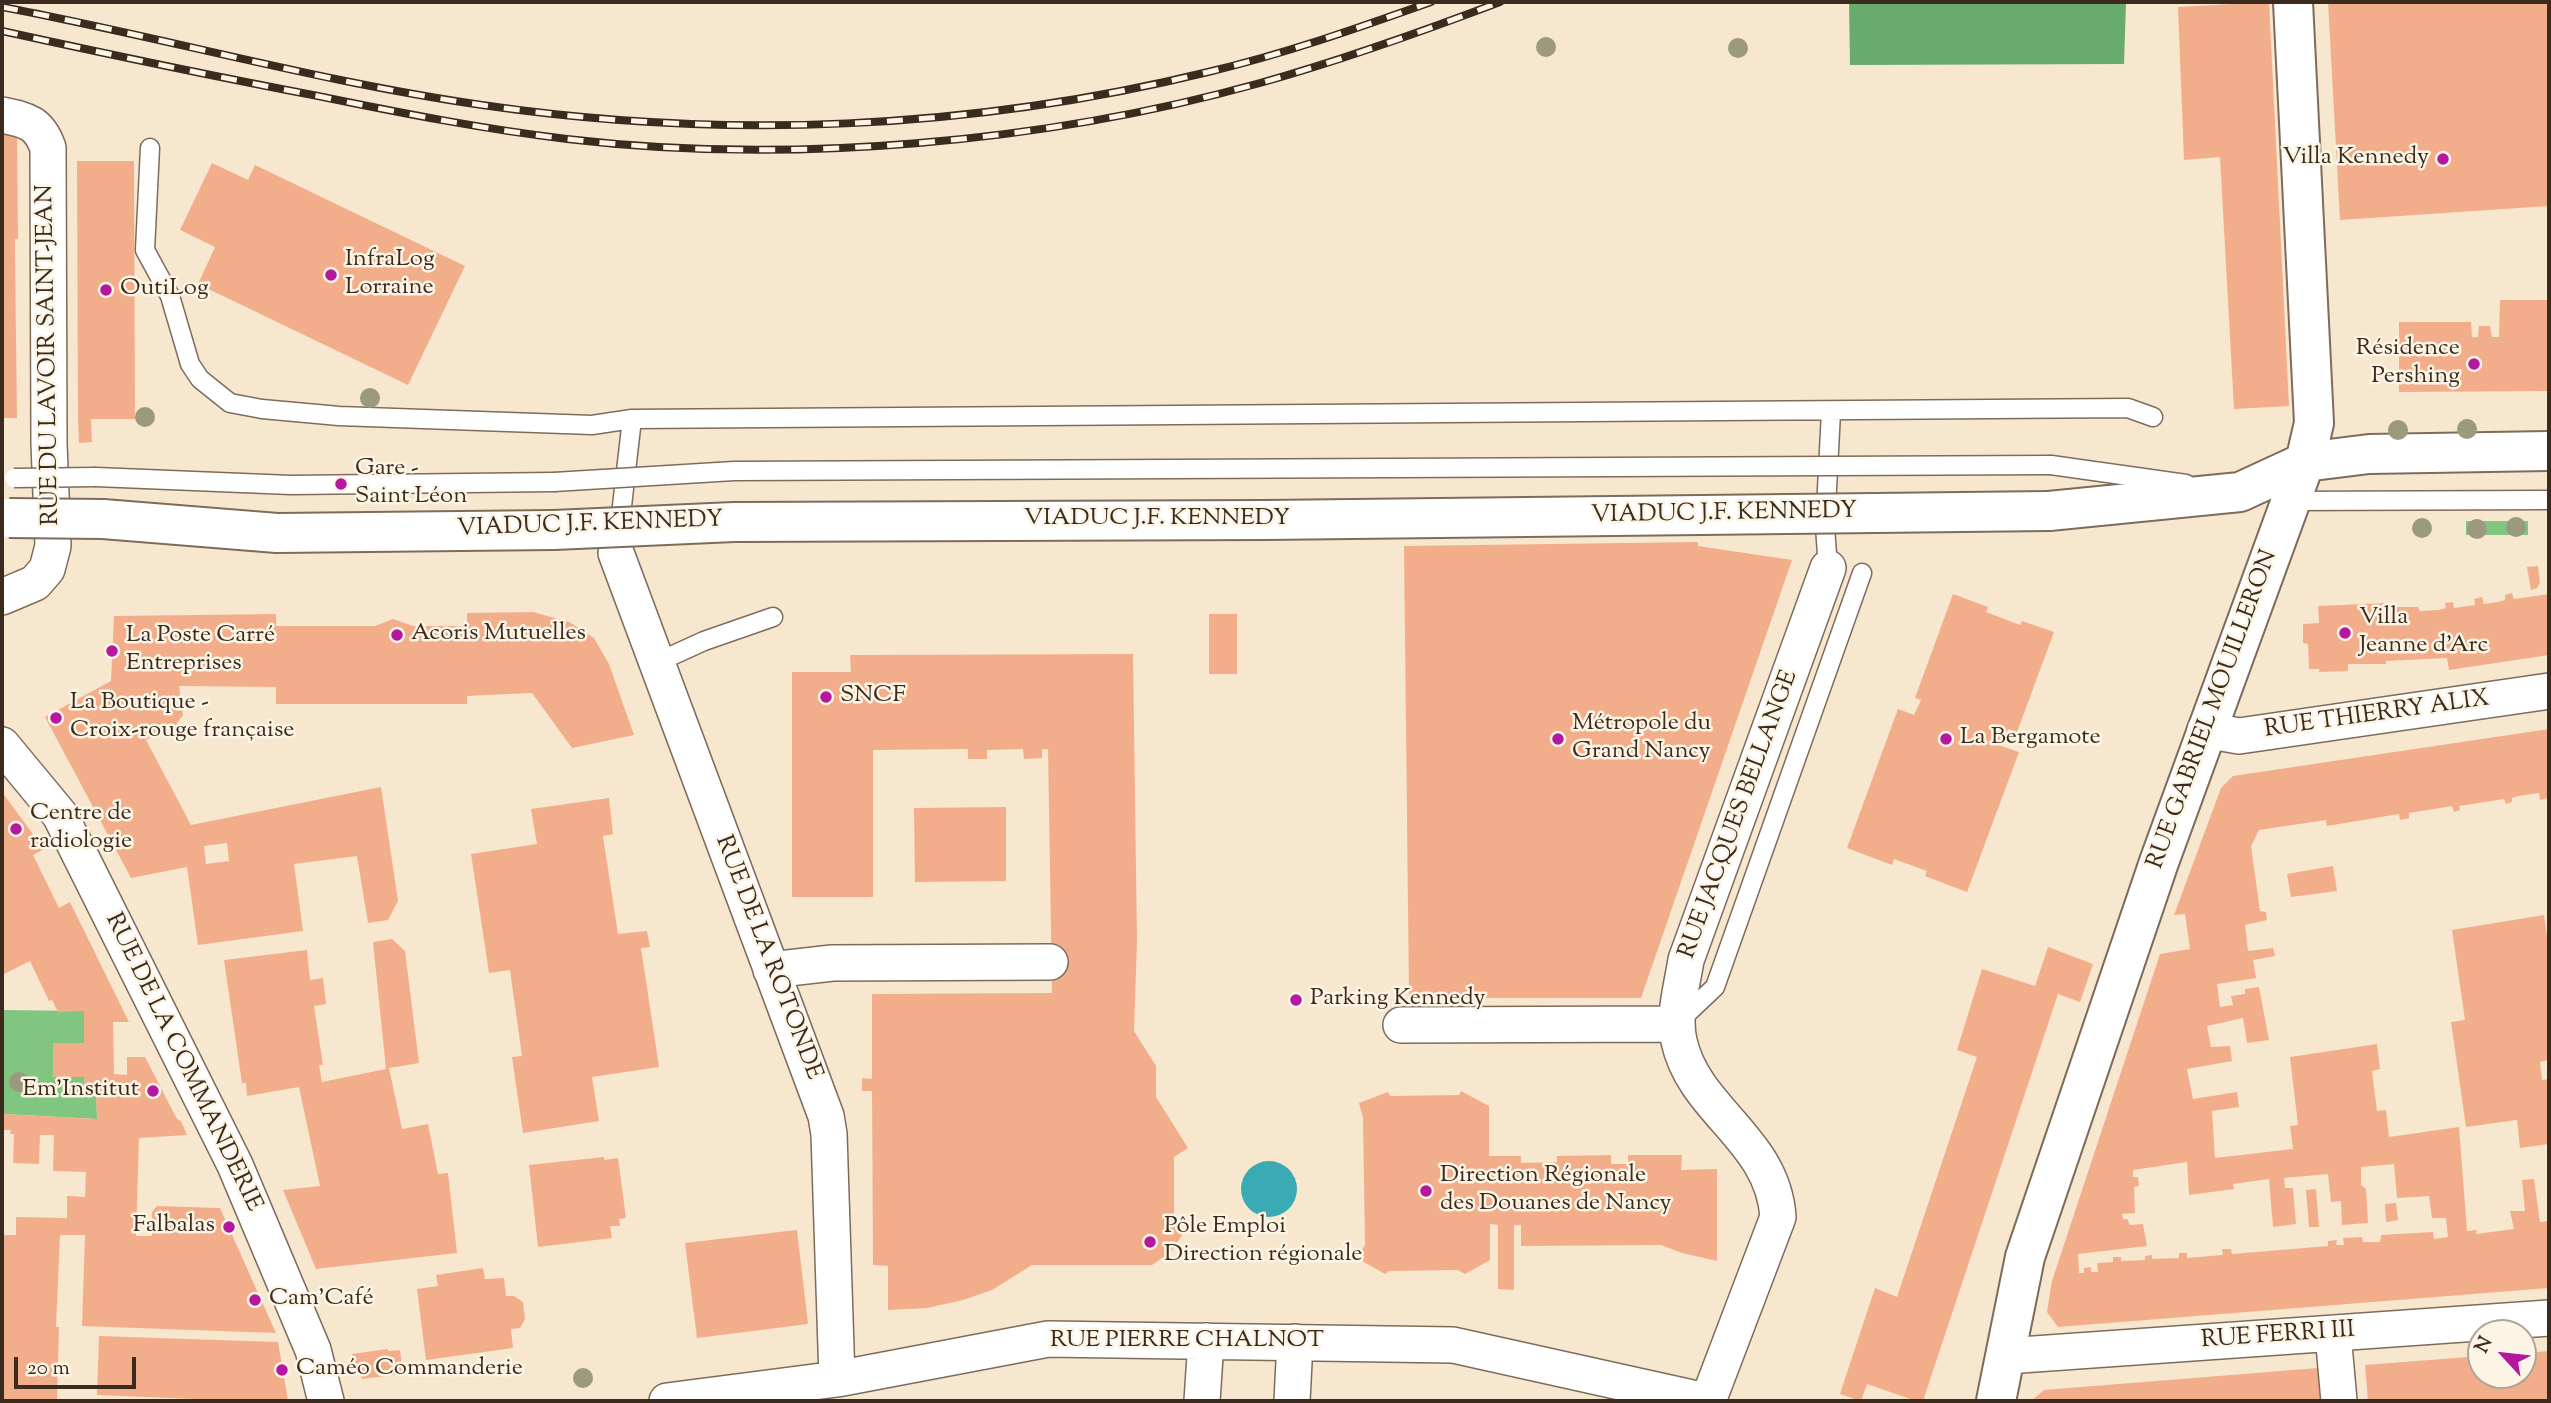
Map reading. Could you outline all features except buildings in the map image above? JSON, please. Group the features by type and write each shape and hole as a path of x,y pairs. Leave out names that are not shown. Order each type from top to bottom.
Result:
{"main road":[{"name":"RUE GABRIEL MOUILLERON","path":"1996,1401 2025,1257 2205,730 2268,497 2305,463 2314,423 2293,2"},
{"name":"VIADUC J.F. KENNEDY","path":"5,518 103,519 285,533 554,530 789,521 1265,520 2049,511 2268,497 2305,463 2369,454 2549,451"}],"street":[{"name":"RUE DU LAVOIR SAINT-JEAN","path":"2,115 26,120 44,136 48,148 49,418 53,546 47,569 35,583 2,597"},
{"name":"RUE DE LA ROTONDE","path":"616,553 826,1116 829,1134 837,1379"},
{"name":"RUE JACQUES BELLANGE","path":"1707,1401 1778,1217 1777,1197 1767,1172 1697,1084 1684,1059 1676,1024 1686,960 1845,571"},
{"name":"RUE THIERRY ALIX","path":"2205,730 2239,736 2549,691"},
{"name":"RUE DE LA COMMANDERIE","path":"2,745 60,815 230,1154 313,1350 326,1401"},
{"path":"771,970 832,963 1050,962"},
{"path":"1401,1025 1676,1024"},
{"name":"RUE FERRI III","path":"2006,1356 2549,1318"},
{"path":"2333,1334 2339,1401"},
{"name":"RUE PIERRE CHALNOT","path":"667,1401 837,1379 1048,1339 1453,1345 1707,1401"},
{"path":"1202,1401 1206,1341"},
{"path":"1292,1401 1295,1342"}],"lane":[{"path":"150,148 145,250 170,296 190,364 200,379 230,403 262,409 339,416 592,425 632,419 2128,408 2153,418"},
{"path":"2128,408 2145,397"},
{"path":"1831,412 1825,527 1845,571"},
{"path":"616,553 632,419"},
{"path":"8,478 96,477 291,485 554,482 748,471 2051,465 2268,497 2549,500"},
{"path":"658,662 704,641 773,617"}],"green space":[{"path":"1849,2 2126,2 2124,64 1850,65"},
{"path":"2466,521 2528,521 2528,535 2466,535"},
{"path":"2,1010 84,1011 84,1043 53,1044 53,1077 85,1077 84,1085 96,1085 97,1119 2,1114"}],"water":[{"path":"1269,1161 1284,1166 1292,1174 1297,1189 1292,1204 1284,1212 1269,1217 1254,1212 1246,1204 1241,1189 1246,1174 1254,1166"}],"railway":[{"path":"2,7 301,72 482,105 664,123 755,125 938,117 1028,107 1119,92 1265,57 1431,2"},
{"path":"2,31 380,108 536,135 652,147 827,149 1005,134 1178,104 1321,65 1500,2"}],"place":[{"name":"Villa Kennedy","path":"2443,159"},
{"name":"InfraLog Lorraine","path":"331,275"},
{"name":"OutiLog","path":"106,290"},
{"name":"Résidence Pershing","path":"2474,364"},
{"name":"Gare - Saint Léon","path":"341,484"},
{"name":"Villa Jeanne d'Arc","path":"2345,633"},
{"name":"Acoris Mutuelles","path":"397,635"},
{"name":"La Poste Carré Entreprises","path":"112,651"},
{"name":"SNCF","path":"826,697"},
{"name":"La Boutique - Croix-rouge française","path":"56,718"},
{"name":"Métropole du Grand Nancy","path":"1558,739"},
{"name":"La Bergamote","path":"1946,739"},
{"name":"Centre de radiologie","path":"16,829"},
{"name":"Parking Kennedy","path":"1296,1000"},
{"name":"Em'Institut","path":"153,1091"},
{"name":"Direction Régionale des Douanes de Nancy","path":"1426,1191"},
{"name":"Falbalas","path":"229,1227"},
{"name":"Pôle Emploi Direction régionale","path":"1150,1242"},
{"name":"Cam'Café","path":"255,1300"},
{"name":"Caméo Commanderie","path":"282,1370"}]}
